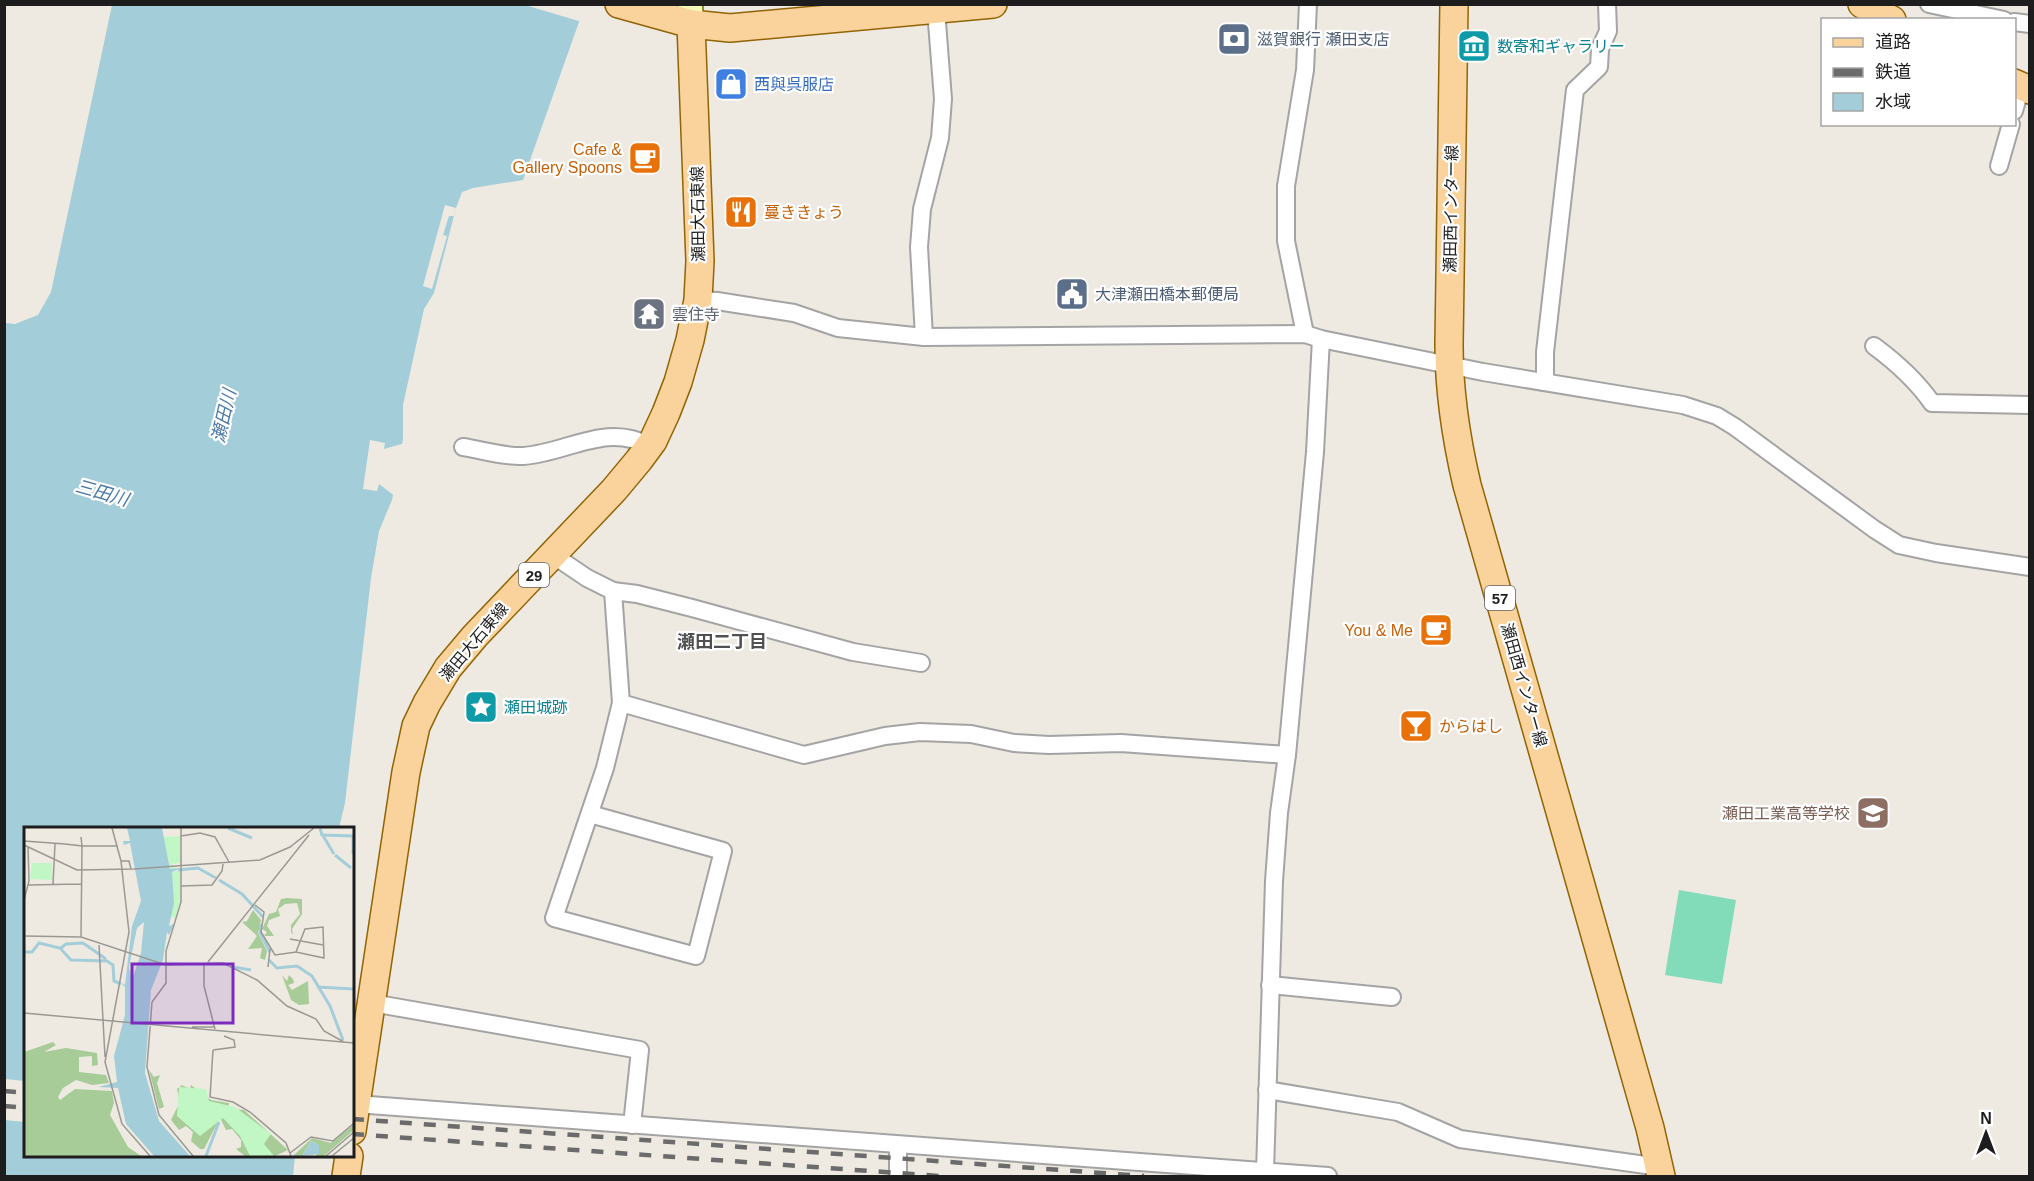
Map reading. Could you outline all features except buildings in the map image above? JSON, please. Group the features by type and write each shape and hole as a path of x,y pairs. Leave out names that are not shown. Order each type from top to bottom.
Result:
{"main road":[{"path":"619,4 654,15 690,14 730,27 993,4"},
{"name":"瀬田西インター線","path":"1454,4 1449,366 1457,441 1467,485 1661,1172"},
{"path":"1862,4 1888,18"},
{"name":"瀬田大石東線","path":"354,1118 406,772 416,726 426,703 448,668 475,636 614,490 650,446 678,382 698,300 700,261 690,14"},
{"path":"346,1176 349,1157"}],"street":[{"path":"1265,1172 1270,985 1278,824 1287,756 1315,452 1313,337 1286,241 1286,186 1305,70 1308,4"},
{"path":"1545,382 1545,352 1575,90 1599,67 1600,49 1608,31 1607,4"},
{"path":"1929,4 1995,18"},
{"path":"924,337 919,247 922,209 940,138 943,99 936,10"},
{"path":"1999,166 2010,126"},
{"path":"698,300 794,313 838,328 924,337 1313,337 1449,366 1699,409 1735,427 1899,545 2030,567"},
{"path":"1874,346 1918,383 1932,403 2030,405"},
{"path":"463,447 521,456 542,453 595,438 636,438 650,446"},
{"path":"553,555 587,578 613,591 638,594 853,652 921,663"},
{"path":"590,814 723,851 696,956 554,918 605,768 621,703 613,591"},
{"path":"621,703 804,755 885,736 920,732 971,734 1014,743 1049,745 1121,743 1287,756"},
{"path":"1270,985 1392,997"},
{"path":"372,1003 640,1050 632,1125"},
{"path":"1267,1090 1398,1112 1460,1139 1661,1172"},
{"path":"356,1104 898,1146 1328,1176"},
{"path":"898,1146 898,1176"}],"green space":[{"path":"1679,890 1736,900 1722,984 1665,975"}],"water":[{"path":"112,5 585,5 523,180 473,188 462,192 434,293 424,309 403,405 403,439 392,500 379,531 371,578 345,803 339,827 24,827 24,1157 295,1157 293,1176 5,1176 5,323 15,324 38,315 51,292"}],"pier":[{"path":"525,4 588,4 582,22 525,5"},
{"path":"445,205 456,208 454,216 449,216 443,235 447,236 432,289 423,286"},
{"path":"370,440 385,443 384,449 405,443 396,497 379,484 377,491 363,489"},
{"path":"5,1079 24,1081 24,1122 5,1120"}],"railway":[{"path":"4,1091 24,1093"},
{"path":"4,1106 24,1108"},
{"path":"354,1119 1144,1176"},
{"path":"354,1134 940,1176"}],"place":[{"name":"滋賀銀行 瀬田支店","path":"1234,39"},
{"name":"数寄和ギャラリー","path":"1474,46"},
{"name":"西與呉服店","path":"731,84"},
{"name":"Cafe & Gallery Spoons","path":"645,158"},
{"name":"蔓ききょう","path":"741,212"},
{"name":"大津瀬田橋本郵便局","path":"1072,294"},
{"name":"雲住寺","path":"649,314"},
{"name":"You & Me","path":"1436,630"},
{"name":"瀬田城跡","path":"481,707"},
{"name":"からはし","path":"1416,726"},
{"name":"瀬田工業高等学校","path":"1873,813"}],"district":[{"name":"瀬田二丁目","path":"722,642"}],"water label":[{"name":"瀬田川","path":"224,416"},
{"name":"三田川","path":"102,493"}]}
